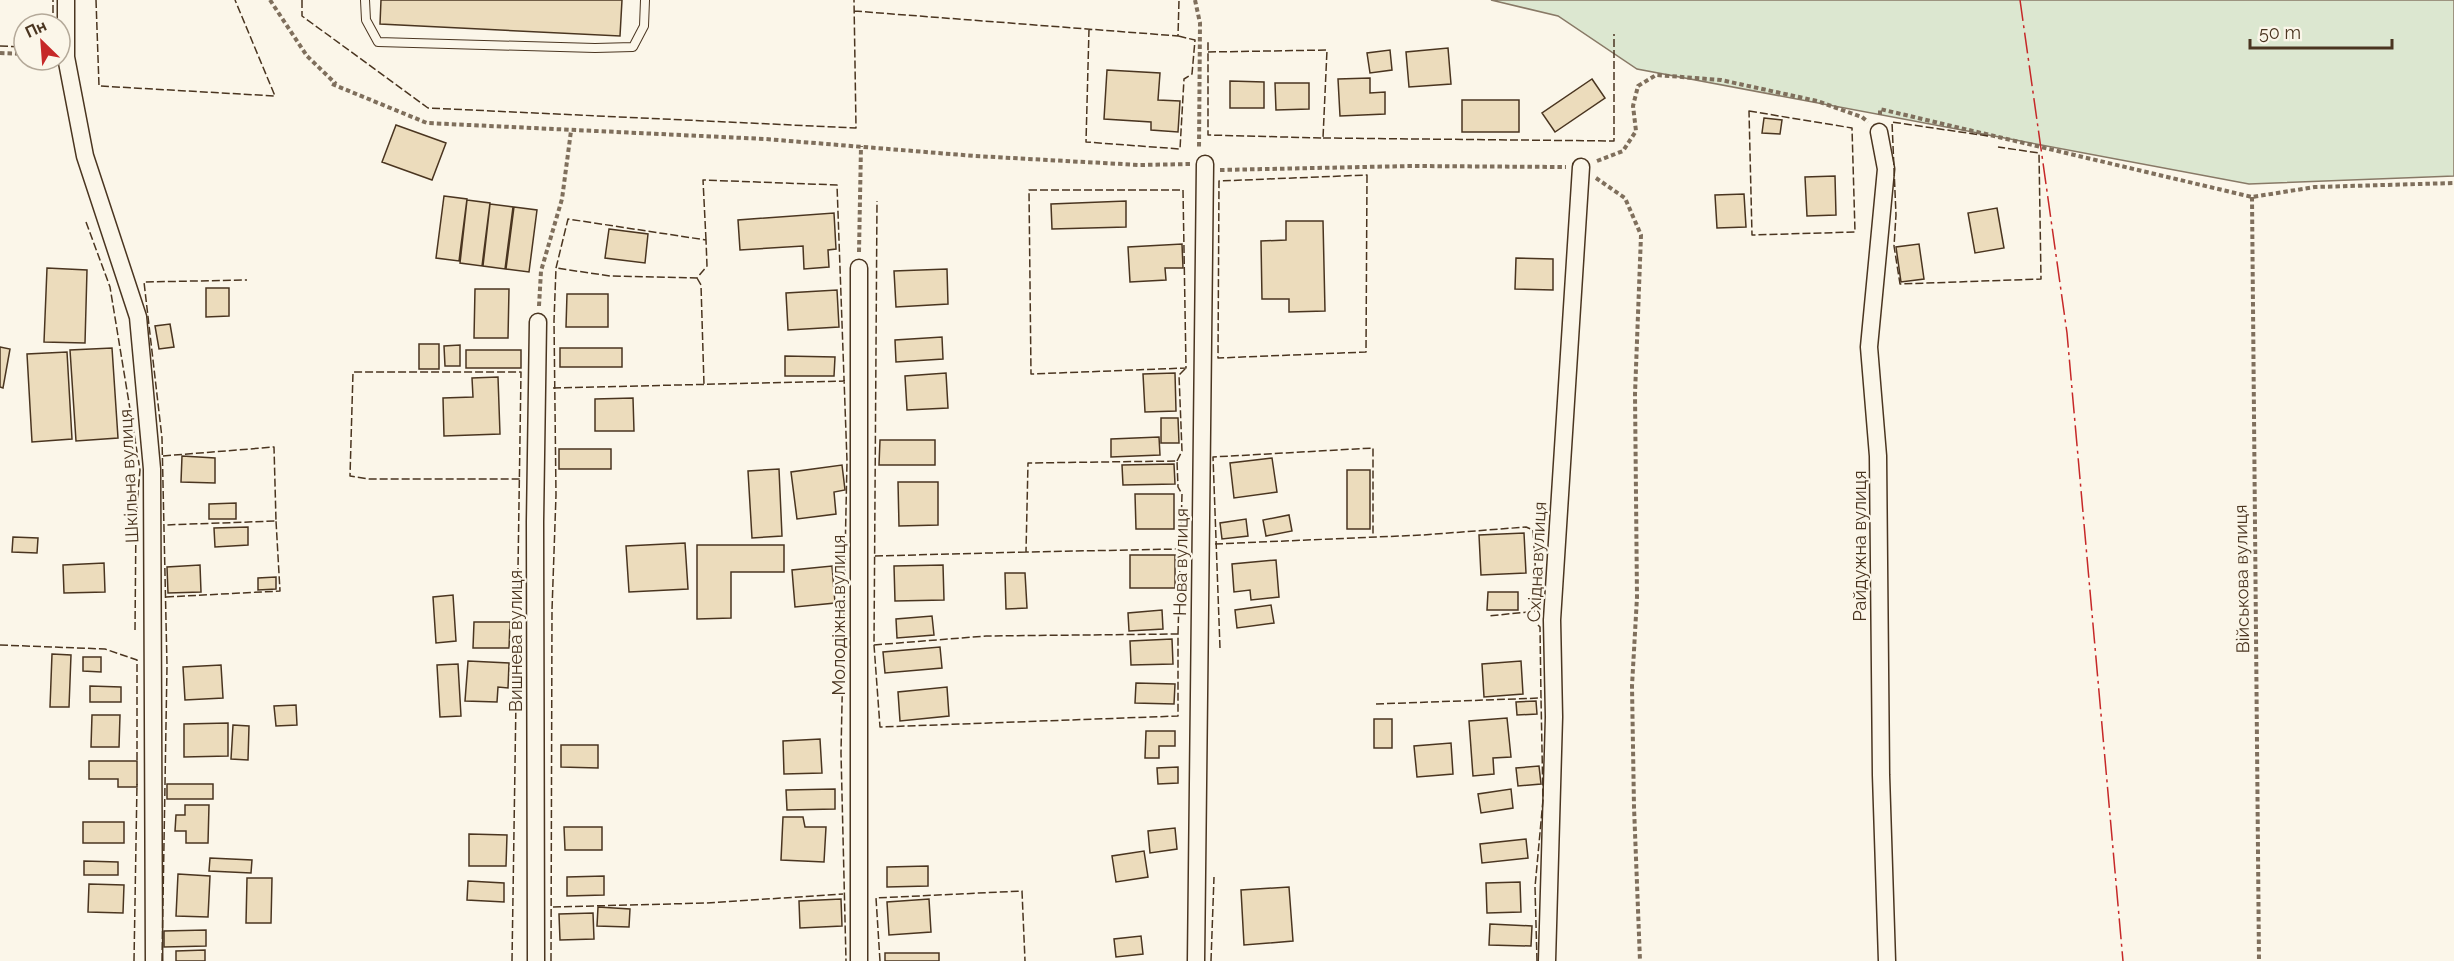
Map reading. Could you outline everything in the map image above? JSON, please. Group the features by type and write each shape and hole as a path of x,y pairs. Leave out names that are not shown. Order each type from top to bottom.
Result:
{"street":[{"name":"Шкільна вулиця","path":"66,0 66,57 85,156 138,316 152,469 154,961"},
{"name":"Райдужна вулиця","path":"1879,132 1886,169 1869,347 1878,456 1881,775 1887,961"},
{"name":"Нова вулиця","path":"1196,961 1205,164"},
{"name":"Східна вулиця","path":"1547,961 1554,717 1552,620 1581,167"},
{"name":"Молодіжна вулиця","path":"859,268 859,961"},
{"name":"Вишнева вулиця","path":"536,961 535,522 538,322"}],"lane":[{"path":"365,0 366,20 378,42 595,48 633,47 644,26 645,0"}],"path":[{"path":"270,0 307,56 334,85 427,123 861,146 975,156 1139,165 1205,164 1218,170 1411,166 1581,167 1623,151 1636,131 1633,105 1638,86 1656,75 1721,81 1817,101 1862,117 1879,132"},
{"path":"1195,0 1200,23 1198,146 1205,164"},
{"path":"1879,132 1880,109 2252,196 2316,187 2454,183"},
{"path":"538,322 541,271 562,199 571,130"},
{"path":"859,268 861,146"},
{"path":"1581,167 1625,198 1641,235 1635,393 1637,597 1632,686 1640,961"},
{"name":"Військова вулиця","path":"2252,196 2259,961"}],"green space":[{"path":"1491,0 2454,0 2454,176 2249,184 1637,69 1558,16"}],"building":[{"path":"381,0 622,0 620,36 380,24"},
{"path":"1448,48 1451,84 1409,87 1406,52"},
{"path":"1390,50 1392,70 1370,73 1367,53"},
{"path":"1107,70 1160,73 1158,100 1180,101 1178,132 1151,130 1151,122 1104,119"},
{"path":"1370,78 1370,93 1385,92 1385,114 1340,116 1338,79"},
{"path":"1592,79 1605,98 1555,132 1542,113"},
{"path":"1230,81 1264,82 1264,108 1230,108"},
{"path":"1275,83 1309,83 1309,109 1276,110"},
{"path":"1462,100 1519,100 1519,132 1462,132"},
{"path":"1764,118 1782,120 1780,134 1762,133"},
{"path":"396,125 446,143 432,180 382,162"},
{"path":"1835,176 1836,215 1807,216 1805,177"},
{"path":"1744,194 1746,227 1717,228 1715,195"},
{"path":"444,196 467,199 459,261 436,258"},
{"path":"467,200 490,203 482,266 460,263"},
{"path":"1126,201 1126,227 1052,229 1051,204"},
{"path":"490,204 513,207 505,269 483,266"},
{"path":"514,207 537,210 529,272 506,269"},
{"path":"1997,208 2004,248 1975,253 1968,213"},
{"path":"834,213 836,249 828,250 829,267 804,269 803,246 740,250 738,220"},
{"path":"1286,221 1323,221 1325,311 1289,312 1289,299 1262,299 1261,241 1286,240"},
{"path":"609,229 648,234 645,263 605,258"},
{"path":"1182,244 1183,268 1165,268 1166,280 1130,282 1128,247"},
{"path":"1919,244 1924,279 1901,282 1896,247"},
{"path":"1516,258 1553,259 1553,290 1515,289"},
{"path":"47,268 87,270 85,343 44,342"},
{"path":"947,269 948,304 896,307 894,271"},
{"path":"206,288 229,288 229,316 206,317"},
{"path":"475,289 509,289 508,338 474,338"},
{"path":"837,290 839,327 788,330 786,293"},
{"path":"567,294 608,294 608,327 566,327"},
{"path":"170,324 174,347 159,349 155,326"},
{"path":"942,337 943,359 896,362 895,340"},
{"path":"419,344 439,344 439,369 419,369"},
{"path":"460,345 460,366 445,366 444,346"},
{"path":"0,347 10,349 3,388 0,387"},
{"path":"112,348 118,438 76,441 70,350"},
{"path":"560,348 622,348 622,367 560,367"},
{"path":"466,350 521,350 521,368 466,368"},
{"path":"67,352 72,439 32,442 27,354"},
{"path":"785,356 835,357 834,376 785,376"},
{"path":"946,373 948,408 907,410 905,376"},
{"path":"1175,373 1176,411 1145,412 1143,374"},
{"path":"498,377 500,434 444,436 443,398 473,397 472,378"},
{"path":"633,398 634,431 595,431 595,399"},
{"path":"1161,418 1178,418 1179,443 1161,443"},
{"path":"1159,437 1160,455 1111,457 1111,439"},
{"path":"880,440 935,440 935,465 879,465"},
{"path":"559,449 611,449 611,469 559,469"},
{"path":"182,456 215,458 215,483 181,482"},
{"path":"1272,458 1277,492 1234,498 1230,463"},
{"path":"1174,464 1175,484 1123,485 1122,465"},
{"path":"842,465 845,490 834,492 836,514 797,519 791,472"},
{"path":"779,469 782,536 752,538 748,471"},
{"path":"1347,470 1370,470 1370,529 1347,529"},
{"path":"898,482 938,482 938,525 899,526"},
{"path":"1135,494 1174,494 1174,529 1136,529"},
{"path":"236,503 236,519 209,519 209,504"},
{"path":"1289,515 1292,531 1266,536 1263,520"},
{"path":"1246,519 1248,536 1222,539 1220,523"},
{"path":"248,527 248,545 215,547 214,528"},
{"path":"1524,533 1526,573 1481,575 1479,535"},
{"path":"13,537 38,538 37,553 12,552"},
{"path":"685,543 688,589 629,592 626,546"},
{"path":"697,545 784,545 784,572 731,572 731,618 697,619"},
{"path":"1130,555 1175,555 1175,588 1130,588"},
{"path":"1276,560 1279,597 1251,600 1250,590 1234,592 1232,564"},
{"path":"104,563 105,592 64,593 63,565"},
{"path":"200,565 201,592 168,593 167,567"},
{"path":"943,565 944,600 895,601 894,566"},
{"path":"832,566 835,603 795,607 792,570"},
{"path":"1005,573 1025,573 1027,608 1006,609"},
{"path":"276,577 276,589 258,590 258,578"},
{"path":"1488,592 1518,592 1518,610 1487,610"},
{"path":"453,595 456,641 436,643 433,597"},
{"path":"1271,605 1274,623 1237,628 1235,610"},
{"path":"1162,610 1163,629 1129,631 1128,613"},
{"path":"932,616 934,635 897,638 896,619"},
{"path":"474,622 510,622 509,648 473,648"},
{"path":"1172,639 1173,664 1131,665 1130,641"},
{"path":"940,647 942,668 885,673 883,652"},
{"path":"52,654 71,655 69,707 50,707"},
{"path":"83,657 101,657 101,672 83,671"},
{"path":"468,661 509,663 508,688 498,687 497,702 465,701"},
{"path":"1521,661 1523,694 1484,697 1482,664"},
{"path":"458,664 461,716 440,717 437,665"},
{"path":"221,665 223,698 185,700 183,667"},
{"path":"1136,683 1175,684 1174,704 1135,703"},
{"path":"90,686 121,687 121,702 90,702"},
{"path":"947,687 949,716 900,721 898,692"},
{"path":"1536,701 1537,714 1517,715 1516,702"},
{"path":"296,705 297,725 276,726 274,706"},
{"path":"92,715 120,715 119,747 91,747"},
{"path":"1507,718 1511,757 1493,758 1494,774 1473,776 1469,721"},
{"path":"1374,719 1392,719 1392,748 1374,748"},
{"path":"228,723 228,756 184,757 184,724"},
{"path":"233,725 249,726 248,760 231,759"},
{"path":"1146,731 1175,731 1175,746 1159,746 1159,758 1145,758"},
{"path":"820,739 822,773 784,774 783,741"},
{"path":"1451,743 1453,774 1417,777 1414,746"},
{"path":"561,745 598,745 598,768 561,767"},
{"path":"89,761 137,761 137,787 118,787 118,779 89,779"},
{"path":"1539,766 1541,784 1518,786 1516,768"},
{"path":"1178,767 1178,783 1158,784 1157,768"},
{"path":"167,784 213,784 213,799 167,799"},
{"path":"835,789 835,809 787,810 786,790"},
{"path":"1511,789 1513,808 1481,813 1478,794"},
{"path":"185,805 209,805 208,843 186,843 186,831 175,831 176,815 185,815"},
{"path":"783,817 803,817 805,827 826,827 824,862 781,860"},
{"path":"83,822 124,822 124,843 83,843"},
{"path":"564,827 602,827 602,850 565,850"},
{"path":"1175,828 1177,849 1150,853 1148,831"},
{"path":"469,834 507,835 506,866 469,866"},
{"path":"1526,839 1528,858 1482,863 1480,844"},
{"path":"1144,851 1148,877 1116,882 1112,856"},
{"path":"210,858 252,860 251,873 209,871"},
{"path":"84,861 118,862 118,875 84,875"},
{"path":"928,866 928,886 887,887 887,867"},
{"path":"178,874 210,876 208,917 176,916"},
{"path":"604,876 604,895 567,896 567,877"},
{"path":"247,878 272,878 271,923 246,923"},
{"path":"468,881 504,883 504,902 467,900"},
{"path":"1520,882 1521,912 1487,913 1486,883"},
{"path":"89,884 124,885 123,913 88,912"},
{"path":"1289,887 1293,941 1244,945 1241,890"},
{"path":"841,899 842,926 800,928 799,901"},
{"path":"929,899 931,932 889,935 887,902"},
{"path":"598,907 630,909 629,927 597,926"},
{"path":"593,913 594,939 560,940 559,914"},
{"path":"1490,924 1532,926 1531,946 1489,945"},
{"path":"206,930 206,946 164,947 164,931"},
{"path":"1141,936 1143,954 1116,957 1114,939"},
{"path":"205,950 205,961 176,961 176,951"},
{"path":"885,953 939,953 939,961 885,961"}],"fence":[{"path":"53,0 53,12"},
{"path":"96,0 99,86 275,96 235,0"},
{"path":"302,0 302,16 428,108 856,128 854,0"},
{"path":"854,11 1178,36 1179,0"},
{"path":"1089,29 1086,142 1180,149 1184,79 1192,74 1195,40 1178,36"},
{"path":"1323,138 1614,141 1614,34"},
{"path":"1208,40 1208,135 1323,138 1327,50 1208,52"},
{"path":"0,46 12,46"},
{"path":"1749,111 1852,128 1855,232 1752,235 1749,111"},
{"path":"1988,136 1892,122 1896,215 1894,246 1900,284 2041,279 2039,153 1998,147"},
{"path":"1367,175 1366,352 1218,358 1219,181 1367,175"},
{"path":"706,240 703,180 837,185 847,461 841,753 846,961"},
{"path":"1029,190 1183,190 1186,368 1031,374 1029,190"},
{"path":"874,645 986,636 1178,634 1178,716 880,727 874,645 877,201"},
{"path":"551,961 556,268 568,219 706,240 707,266 697,278 610,276 556,268"},
{"path":"86,222 110,287 140,470 136,517 135,631"},
{"path":"697,278 701,285 704,385"},
{"path":"162,961 167,666 162,438 144,282 247,280"},
{"path":"1177,461 1182,451 1179,375 1186,368"},
{"path":"512,961 521,372 353,372 350,476 369,479 521,479"},
{"path":"553,388 845,381"},
{"path":"163,456 274,447 276,521 164,525"},
{"path":"1220,648 1213,457 1373,448 1373,536"},
{"path":"1178,634 1182,494 1178,487 1177,461 1028,463 1026,552 1180,549"},
{"path":"166,597 280,591 276,521"},
{"path":"1215,544 1423,535 1526,527 1533,530 1538,611 1488,616"},
{"path":"875,556 1026,552"},
{"path":"1376,704 1541,698 1540,627 1534,621"},
{"path":"0,645 105,649 137,660 137,763"},
{"path":"1537,961 1535,887 1543,800 1541,698"},
{"path":"134,961 137,784"},
{"path":"1211,961 1214,877"},
{"path":"880,961 876,898 1022,891 1025,961"},
{"path":"553,907 707,903 843,894"}],"power":[{"path":"2020,0 2067,333 2123,961"}]}
